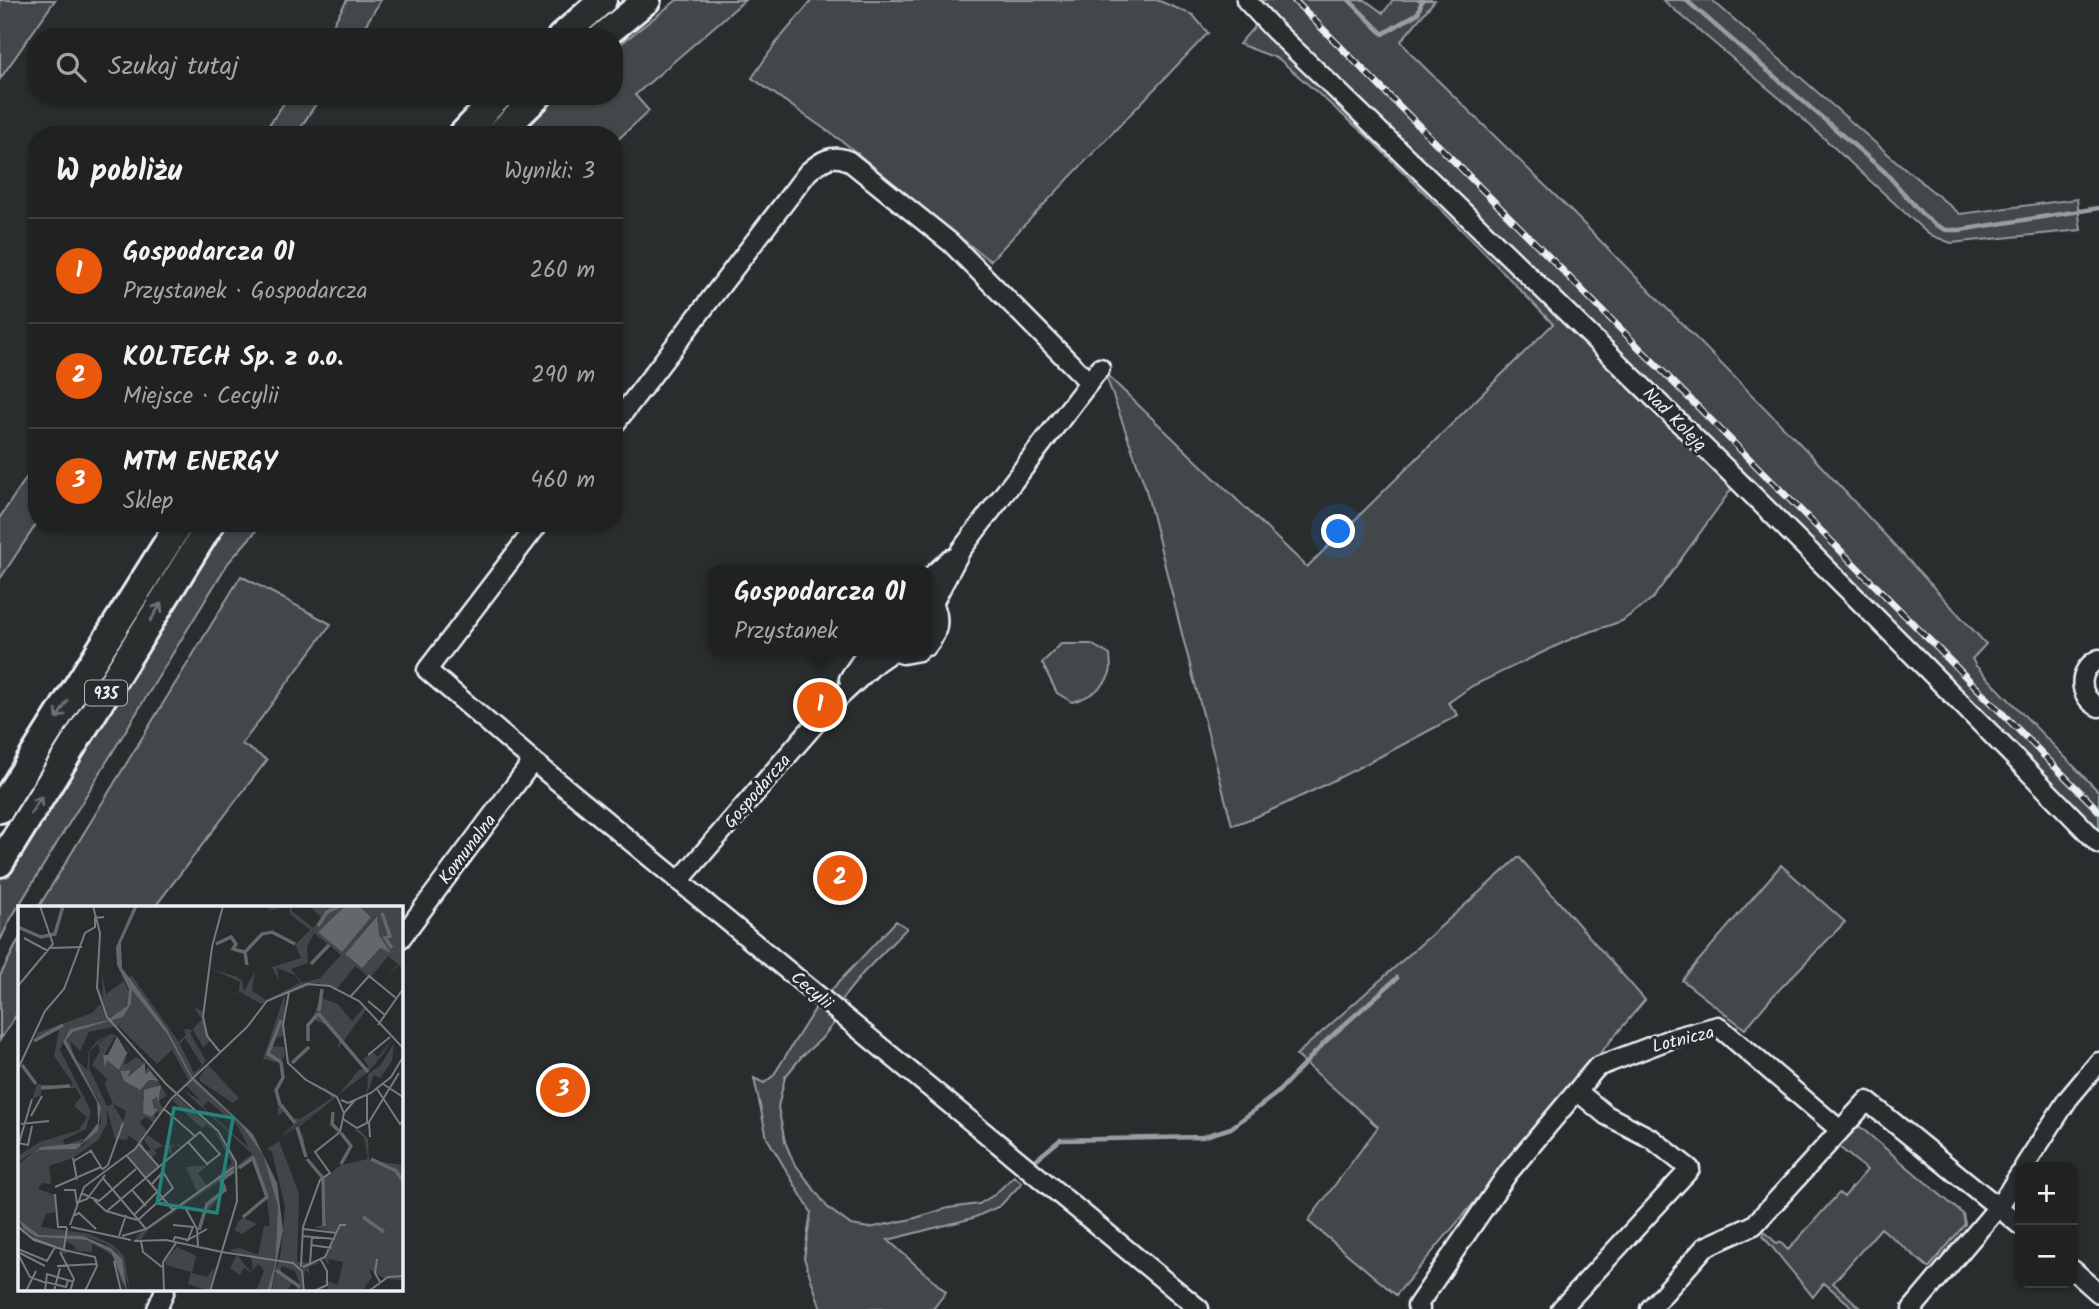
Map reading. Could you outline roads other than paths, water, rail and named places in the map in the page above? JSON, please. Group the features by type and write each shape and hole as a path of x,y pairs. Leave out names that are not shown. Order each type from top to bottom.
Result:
{"main road":[{"path":"571,28 603,0"},
{"path":"614,28 647,0"},
{"path":"471,126 490,105"},
{"path":"507,126 529,105"},
{"name":"935","path":"0,809 174,532"},
{"name":"935","path":"0,863 205,532"}],"street":[{"name":"Nad Koleją","path":"1246,0 1274,30 1516,261 1975,716 2099,844"},
{"path":"623,413 808,172 821,161 835,157 849,161 951,243 1094,375 961,550 932,596"},
{"name":"Cecylii","path":"532,532 427,670 533,761 1199,1309"},
{"path":"932,576 961,550"},
{"path":"932,603 937,612 937,628 932,639"},
{"name":"Gospodarcza","path":"834,702 865,656"},
{"name":"Gospodarcza","path":"680,880 834,702 885,656"},
{"path":"2099,659 2088,667 2082,681 2086,697 2099,707"},
{"name":"Komunalna","path":"402,936 533,761"},
{"name":"Lotnicza","path":"1418,1308 1508,1173 1597,1067 1673,1038 1718,1027 1840,1130"},
{"path":"2027,1162 2068,1099 2099,1062"},
{"path":"1561,1309 1690,1168 1652,1139 1606,1115 1577,1091"},
{"path":"1650,1309 1705,1247 1754,1225 1867,1101 2015,1220"},
{"path":"1912,1309 1999,1206 2015,1182"},
{"path":"2078,1274 2099,1293"},
{"path":"157,1309 164,1292"}],"waterway":[{"path":"1349,0 1383,34 1418,13 1422,0"},
{"path":"1686,0 1885,172 1922,214 1936,225 1946,230 1960,230 2099,208"},
{"path":"1033,1162 1060,1140 1202,1137 1231,1128 1277,1093 1326,1041 1397,978"}],"railway":[{"path":"1294,0 2099,811"}],"place":[{"name":"Gospodarcza 01","path":"820,705"},
{"name":"KOLTECH Sp. z o.o.","path":"840,878"},
{"name":"MTM ENERGY","path":"563,1090"}]}
